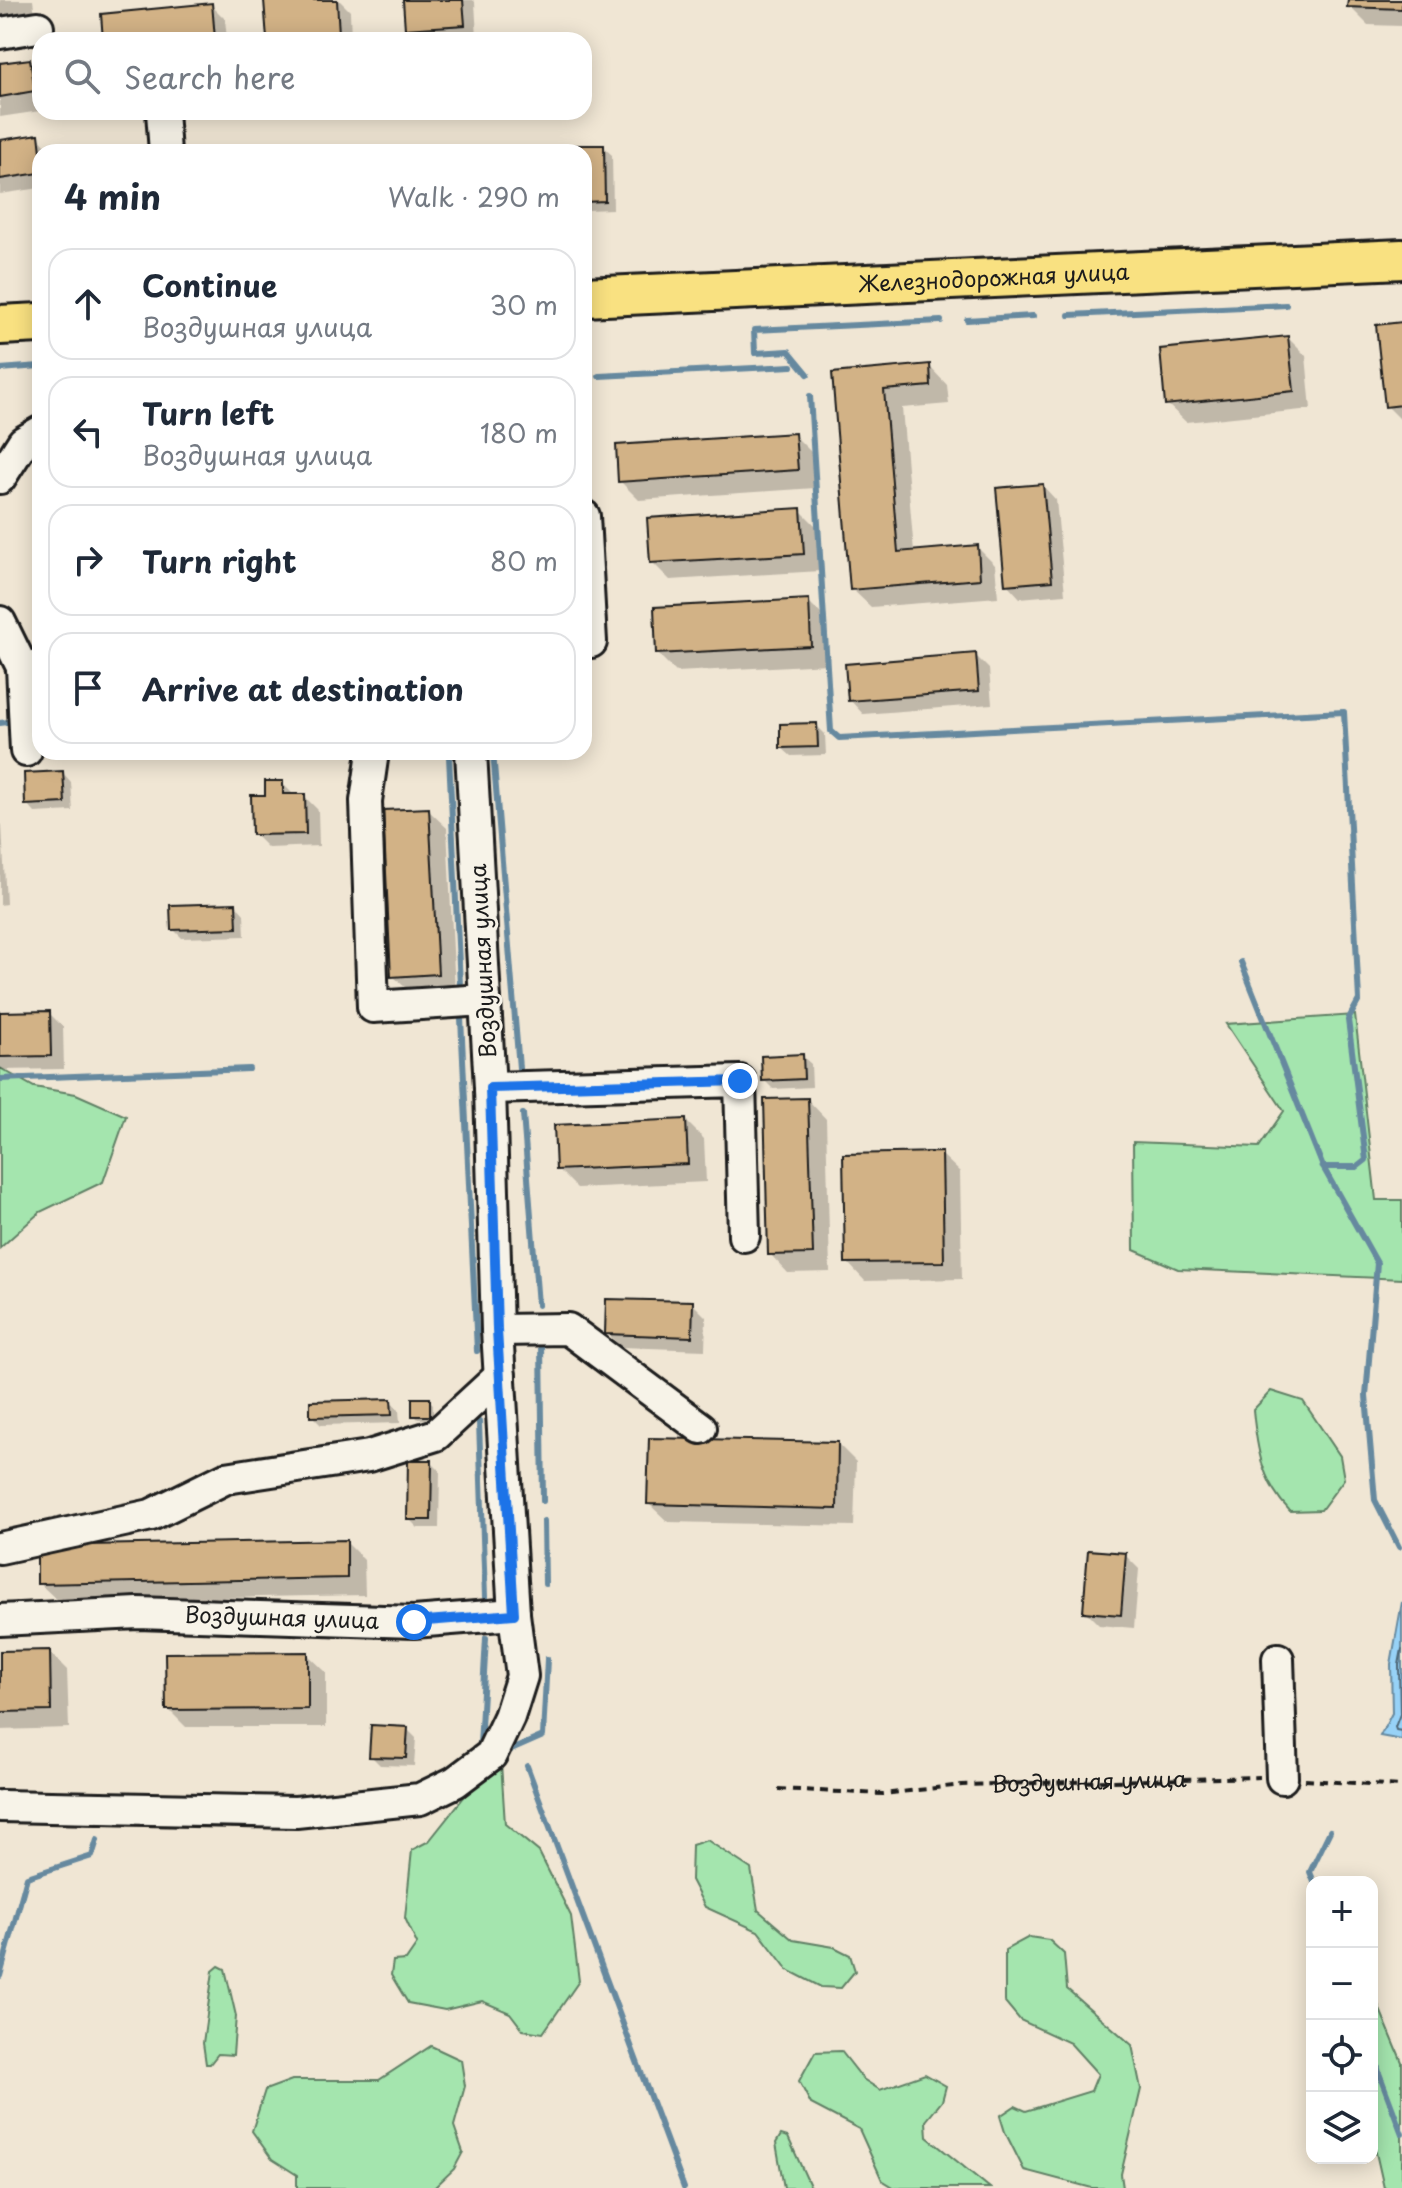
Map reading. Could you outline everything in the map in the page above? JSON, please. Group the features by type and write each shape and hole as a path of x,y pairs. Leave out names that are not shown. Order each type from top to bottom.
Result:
{"main road":[{"name":"Железнодорожная улица","path":"592,297 1402,259"},
{"path":"0,325 32,323"}],"street":[{"path":"0,33 38,27"},
{"path":"163,120 164,144"},
{"path":"0,478 23,442 32,437"},
{"path":"0,622 31,667 22,752"},
{"path":"372,760 366,801 373,1007 485,1000"},
{"name":"Воздушная улица","path":"0,1620 138,1613 414,1622 514,1614 497,1330 490,1088 471,760"},
{"path":"490,1088 740,1081 744,1236"},
{"path":"497,1330 568,1329 701,1428"},
{"path":"0,1548 151,1515 226,1478 369,1456 436,1435 500,1376"},
{"path":"0,1806 296,1812 420,1799 455,1782 491,1755 509,1717 522,1676 514,1614"},
{"path":"1278,1659 1282,1778"}],"path":[{"name":"Воздушная улица","path":"778,1789 883,1794 962,1785 1252,1777 1402,1786"}],"green space":[{"path":"1355,1015 1376,1200 1402,1200 1402,1279 1178,1269 1134,1250 1133,1142 1259,1147 1284,1111 1226,1024"},
{"path":"0,1068 34,1087 76,1094 126,1116 103,1182 40,1212 0,1248"},
{"path":"1271,1391 1303,1401 1340,1456 1344,1479 1321,1510 1290,1511 1267,1477 1259,1452 1253,1410"},
{"path":"501,1763 505,1824 539,1852 571,1916 579,1981 543,2033 523,2030 510,2013 482,2001 445,2010 408,2003 391,1975 393,1961 406,1960 417,1944 405,1918 412,1850 429,1841 472,1787"},
{"path":"707,1840 751,1869 758,1910 793,1940 834,1947 850,1955 855,1971 841,1988 821,1987 788,1970 758,1931 705,1907 691,1880 692,1845"},
{"path":"1029,1937 1049,1940 1064,1954 1067,1989 1132,2045 1141,2089 1121,2174 1123,2188 1092,2188 1024,2170 1005,2132 1000,2116 1015,2106 1026,2111 1091,2091 1098,2074 1070,2043 1020,2020 1005,2002 1005,1950"},
{"path":"219,1966 225,1969 236,2016 233,2055 218,2054 210,2064 206,2064 203,2043 213,1971"},
{"path":"1378,2005 1402,2062 1402,2188 1384,2188 1378,2162"},
{"path":"431,2046 461,2060 465,2086 454,2126 463,2152 454,2169 434,2188 297,2188 297,2175 272,2159 252,2131 265,2090 292,2080 379,2080"},
{"path":"841,2051 863,2079 880,2090 925,2074 946,2086 942,2101 926,2121 927,2137 990,2188 895,2188 882,2180 859,2129 811,2104 799,2081 815,2052"},
{"path":"781,2135 788,2137 811,2188 784,2188 776,2143"}],"water":[{"path":"1402,1602 1402,1740 1380,1736 1392,1713 1391,1664"}],"building":[{"path":"264,0 337,0 339,32 266,32"},
{"path":"403,0 463,0 465,25 405,29"},
{"path":"1348,0 1402,0 1402,9 1347,7"},
{"path":"212,3 214,32 102,32 101,14"},
{"path":"30,59 32,92 0,97 0,63"},
{"path":"39,134 40,144 32,144 32,174 0,179 0,140"},
{"path":"592,145 604,145 605,201 592,202"},
{"path":"1402,322 1402,405 1385,407 1376,325"},
{"path":"1288,336 1294,391 1165,405 1160,349"},
{"path":"930,364 931,386 884,390 898,552 978,545 980,579 850,590 832,373"},
{"path":"795,433 798,470 618,482 616,445"},
{"path":"1043,484 1052,581 1005,585 996,488"},
{"path":"801,508 804,554 650,563 647,518"},
{"path":"809,599 811,646 656,654 654,607"},
{"path":"976,653 979,691 848,701 845,664"},
{"path":"817,723 818,747 780,748 780,724"},
{"path":"63,771 65,803 25,805 24,773"},
{"path":"265,781 283,781 283,794 305,794 306,834 252,835 251,795 265,795"},
{"path":"429,808 438,974 391,977 383,810"},
{"path":"236,903 237,928 171,930 170,905"},
{"path":"50,1011 51,1056 0,1057 0,1012"},
{"path":"803,1054 804,1079 762,1081 761,1056"},
{"path":"808,1098 813,1254 768,1255 764,1099"},
{"path":"686,1119 688,1164 556,1170 554,1125"},
{"path":"942,1152 944,1262 845,1263 843,1154"},
{"path":"606,1299 693,1301 692,1337 605,1334"},
{"path":"412,1398 430,1398 430,1416 412,1416"},
{"path":"391,1399 392,1415 310,1417 310,1401"},
{"path":"649,1438 838,1442 837,1509 647,1504"},
{"path":"408,1460 432,1460 431,1520 407,1520"},
{"path":"347,1540 347,1578 37,1584 37,1546"},
{"path":"1088,1550 1126,1553 1121,1615 1083,1612"},
{"path":"50,1650 51,1711 0,1712 0,1651"},
{"path":"308,1652 308,1709 166,1710 165,1653"},
{"path":"371,1725 408,1727 406,1758 369,1757"}],"waterway":[{"path":"1069,315 1286,305"},
{"path":"967,320 1033,316"},
{"path":"808,374 789,351 755,353 754,330 941,321"},
{"path":"599,376 792,366"},
{"path":"0,369 32,367"},
{"path":"810,396 831,731 839,738 1344,712 1359,1000 1348,1020 1366,1160 1357,1167 1323,1167"},
{"path":"0,723 8,722"},
{"path":"449,760 460,985"},
{"path":"494,760 519,1068"},
{"path":"1241,962 1323,1167 1377,1263 1366,1396 1375,1500 1399,1547"},
{"path":"461,1018 477,1351"},
{"path":"0,1079 249,1069"},
{"path":"523,1114 538,1305"},
{"path":"541,1343 543,1501"},
{"path":"479,1422 485,1597"},
{"path":"544,1521 545,1584"},
{"path":"480,1745 486,1638"},
{"path":"509,1751 543,1736 547,1659"},
{"path":"527,1766 684,2188"},
{"path":"1312,1876 1310,1872 1330,1831"},
{"path":"0,1976 27,1877 92,1856 97,1840"},
{"path":"1378,2069 1402,2134"}],"route":[{"path":"414,1622 514,1614 497,1330 490,1088 740,1081"}]}
